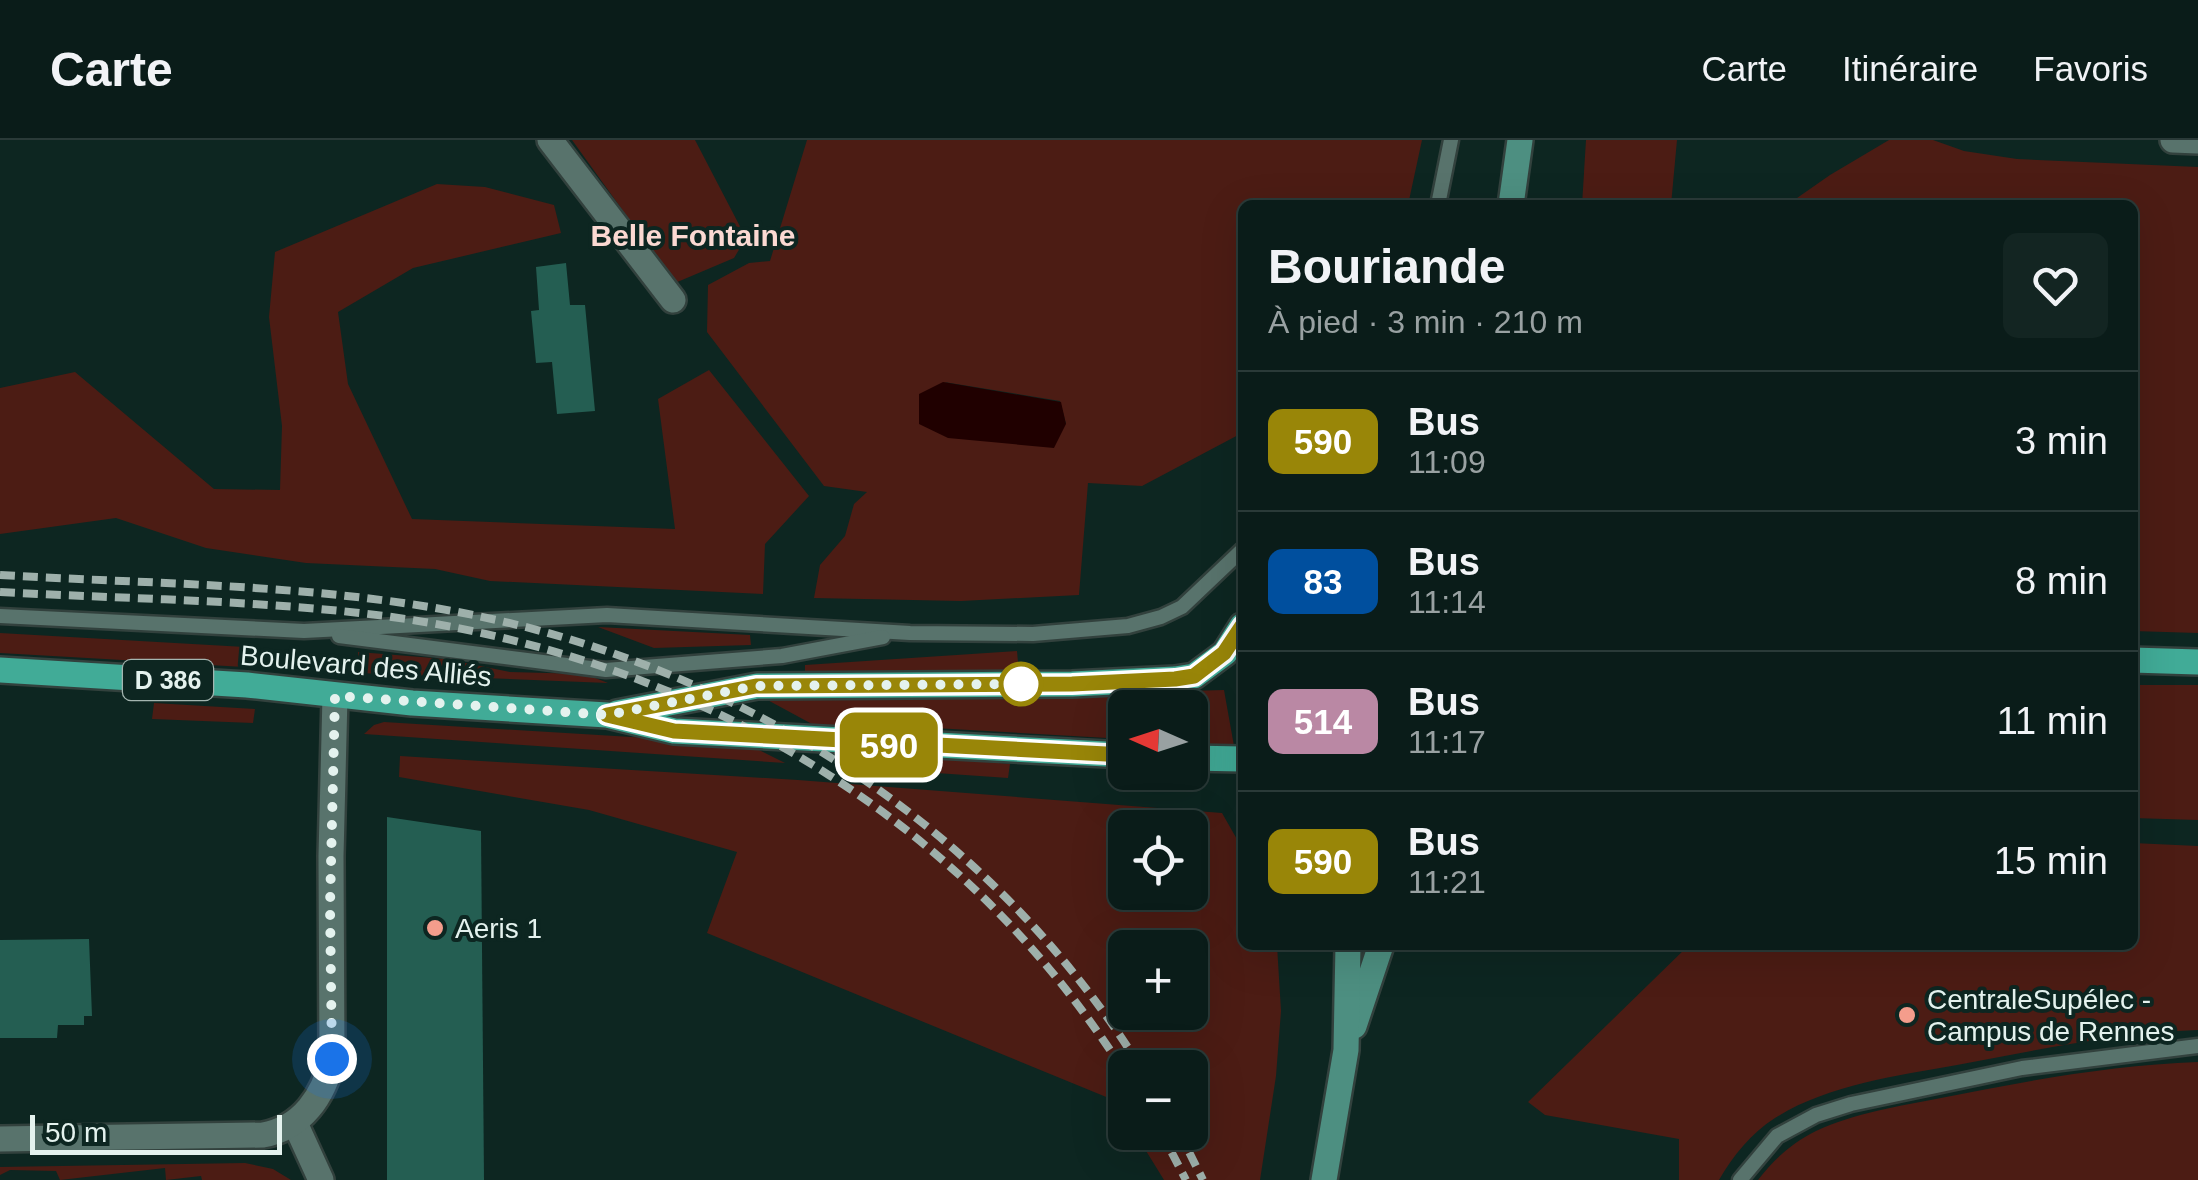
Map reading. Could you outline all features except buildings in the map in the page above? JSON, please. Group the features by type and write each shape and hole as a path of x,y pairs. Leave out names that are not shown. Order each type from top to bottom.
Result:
{"main road":[{"path":"1512,199 1520,140"},
{"name":"Boulevard des Alliés","path":"607,715 756,686 1072,684 1175,679 1194,676 1224,653 1238,632"},
{"path":"2138,660 2198,662"},
{"name":"Boulevard des Alliés","path":"0,670 247,685 335,696 607,715 674,731 1108,755"},
{"path":"1208,759 1238,760"},
{"path":"1324,1180 1346,1050 1348,950"},
{"path":"1346,1050 1379,950"}],"street":[{"path":"550,140 672,300"},
{"path":"2173,140 2198,141"},
{"path":"0,1139 263,1135 295,1123 319,1094 332,1059 330,906 335,696"},
{"path":"295,1123 321,1180"}],"lane":[{"path":"1439,200 1451,140"},
{"path":"304,631 607,615 904,633 1033,634 1128,626 1162,617 1182,607 1238,554"},
{"path":"0,616 304,631 606,670 782,656 904,633"},
{"path":"1740,1180 1777,1136 1805,1120 1851,1104 2022,1068 2198,1046"}],"shaded area":[{"path":"572,140 695,140 746,238 734,258 675,283"},
{"path":"807,140 1422,140 1409,200 1238,200 1238,435 1142,486 1088,483 1079,595 961,601 814,598 820,565 845,536 854,504 867,492 824,486 707,332 708,285 749,263 770,261","holes":["944,382 1060,401 1066,424"]},
{"path":"1586,140 1677,140 1671,200 1582,200"},
{"path":"1889,140 1933,140 1964,151 2017,159 2198,167 2198,633 2138,631 2138,200 1794,200"},
{"path":"437,184 485,187 554,205 561,233 413,268 338,312 348,384 412,519 675,529 658,399 709,370 809,496 765,544 763,594 490,581 435,569 306,563 206,548 116,518 0,534 0,388 75,372 214,489 280,490 282,426 269,317 275,252"},
{"path":"943,382 1061,402 1066,424 1054,448 948,438 919,424 919,394"},
{"path":"598,627 750,635 751,645 654,648"},
{"path":"0,633 245,647 244,667 0,653"},
{"path":"1017,651 1019,674 805,678 805,665"},
{"path":"358,652 446,659 510,672 585,674 608,683 358,673"},
{"path":"2138,685 2198,685 2198,820 2138,818"},
{"path":"1208,690 1224,690 1234,746 1208,744"},
{"path":"760,696 1108,696 1108,738 934,728 870,736 823,730"},
{"path":"154,703 255,709 253,723 152,719"},
{"path":"384,722 747,744 785,763 364,734"},
{"path":"854,750 1010,764 1008,778 879,769"},
{"path":"400,756 798,780 1183,810 1108,810 1108,910 1208,910 1208,812 1222,813 1238,841 1238,950 1277,950 1281,1011 1276,1076 1260,1180 1164,1180 1145,1150 1208,1150 1208,1050 1108,1050 1108,1098 707,933 737,852 589,810 399,777"},
{"path":"2138,843 2198,846 2198,1030 2077,1043 1839,1090 1795,1107 1766,1124 1743,1146 1719,1180 1679,1180 1679,1139 1545,1115 1528,1102 1684,950 2138,950"},
{"path":"2198,1062 2198,1180 1758,1180 1799,1141 1861,1115 2069,1075"},
{"path":"245,1163 273,1169 291,1180 202,1180 201,1176 166,1180 165,1168 60,1180 56,1171 10,1170 0,1175 0,1167"}],"railway":[{"path":"0,575 230,586 401,603 562,637 662,671 757,716 848,769 932,831 1010,902 1080,981 1128,1050"},
{"path":"0,592 241,603 385,616 497,637 606,668 709,709 807,761 898,824 982,896 1058,980 1108,1050"},
{"path":"1170,1150 1186,1180"},
{"path":"1188,1150 1203,1180"}],"bus line":[{"name":"590","path":"1108,754 674,731 607,715 756,686 1072,684 1175,679 1194,676 1224,653 1238,632"}],"place":[{"name":"Aeris 1","path":"435,928"},
{"name":"CentraleSupélec - Campus de Rennes","path":"1907,1015"}],"district":[{"name":"Belle Fontaine","path":"693,235"}],"route":[{"path":"332,1059 330,906 335,696 607,715 756,686 1025,684 1021,684"}]}
